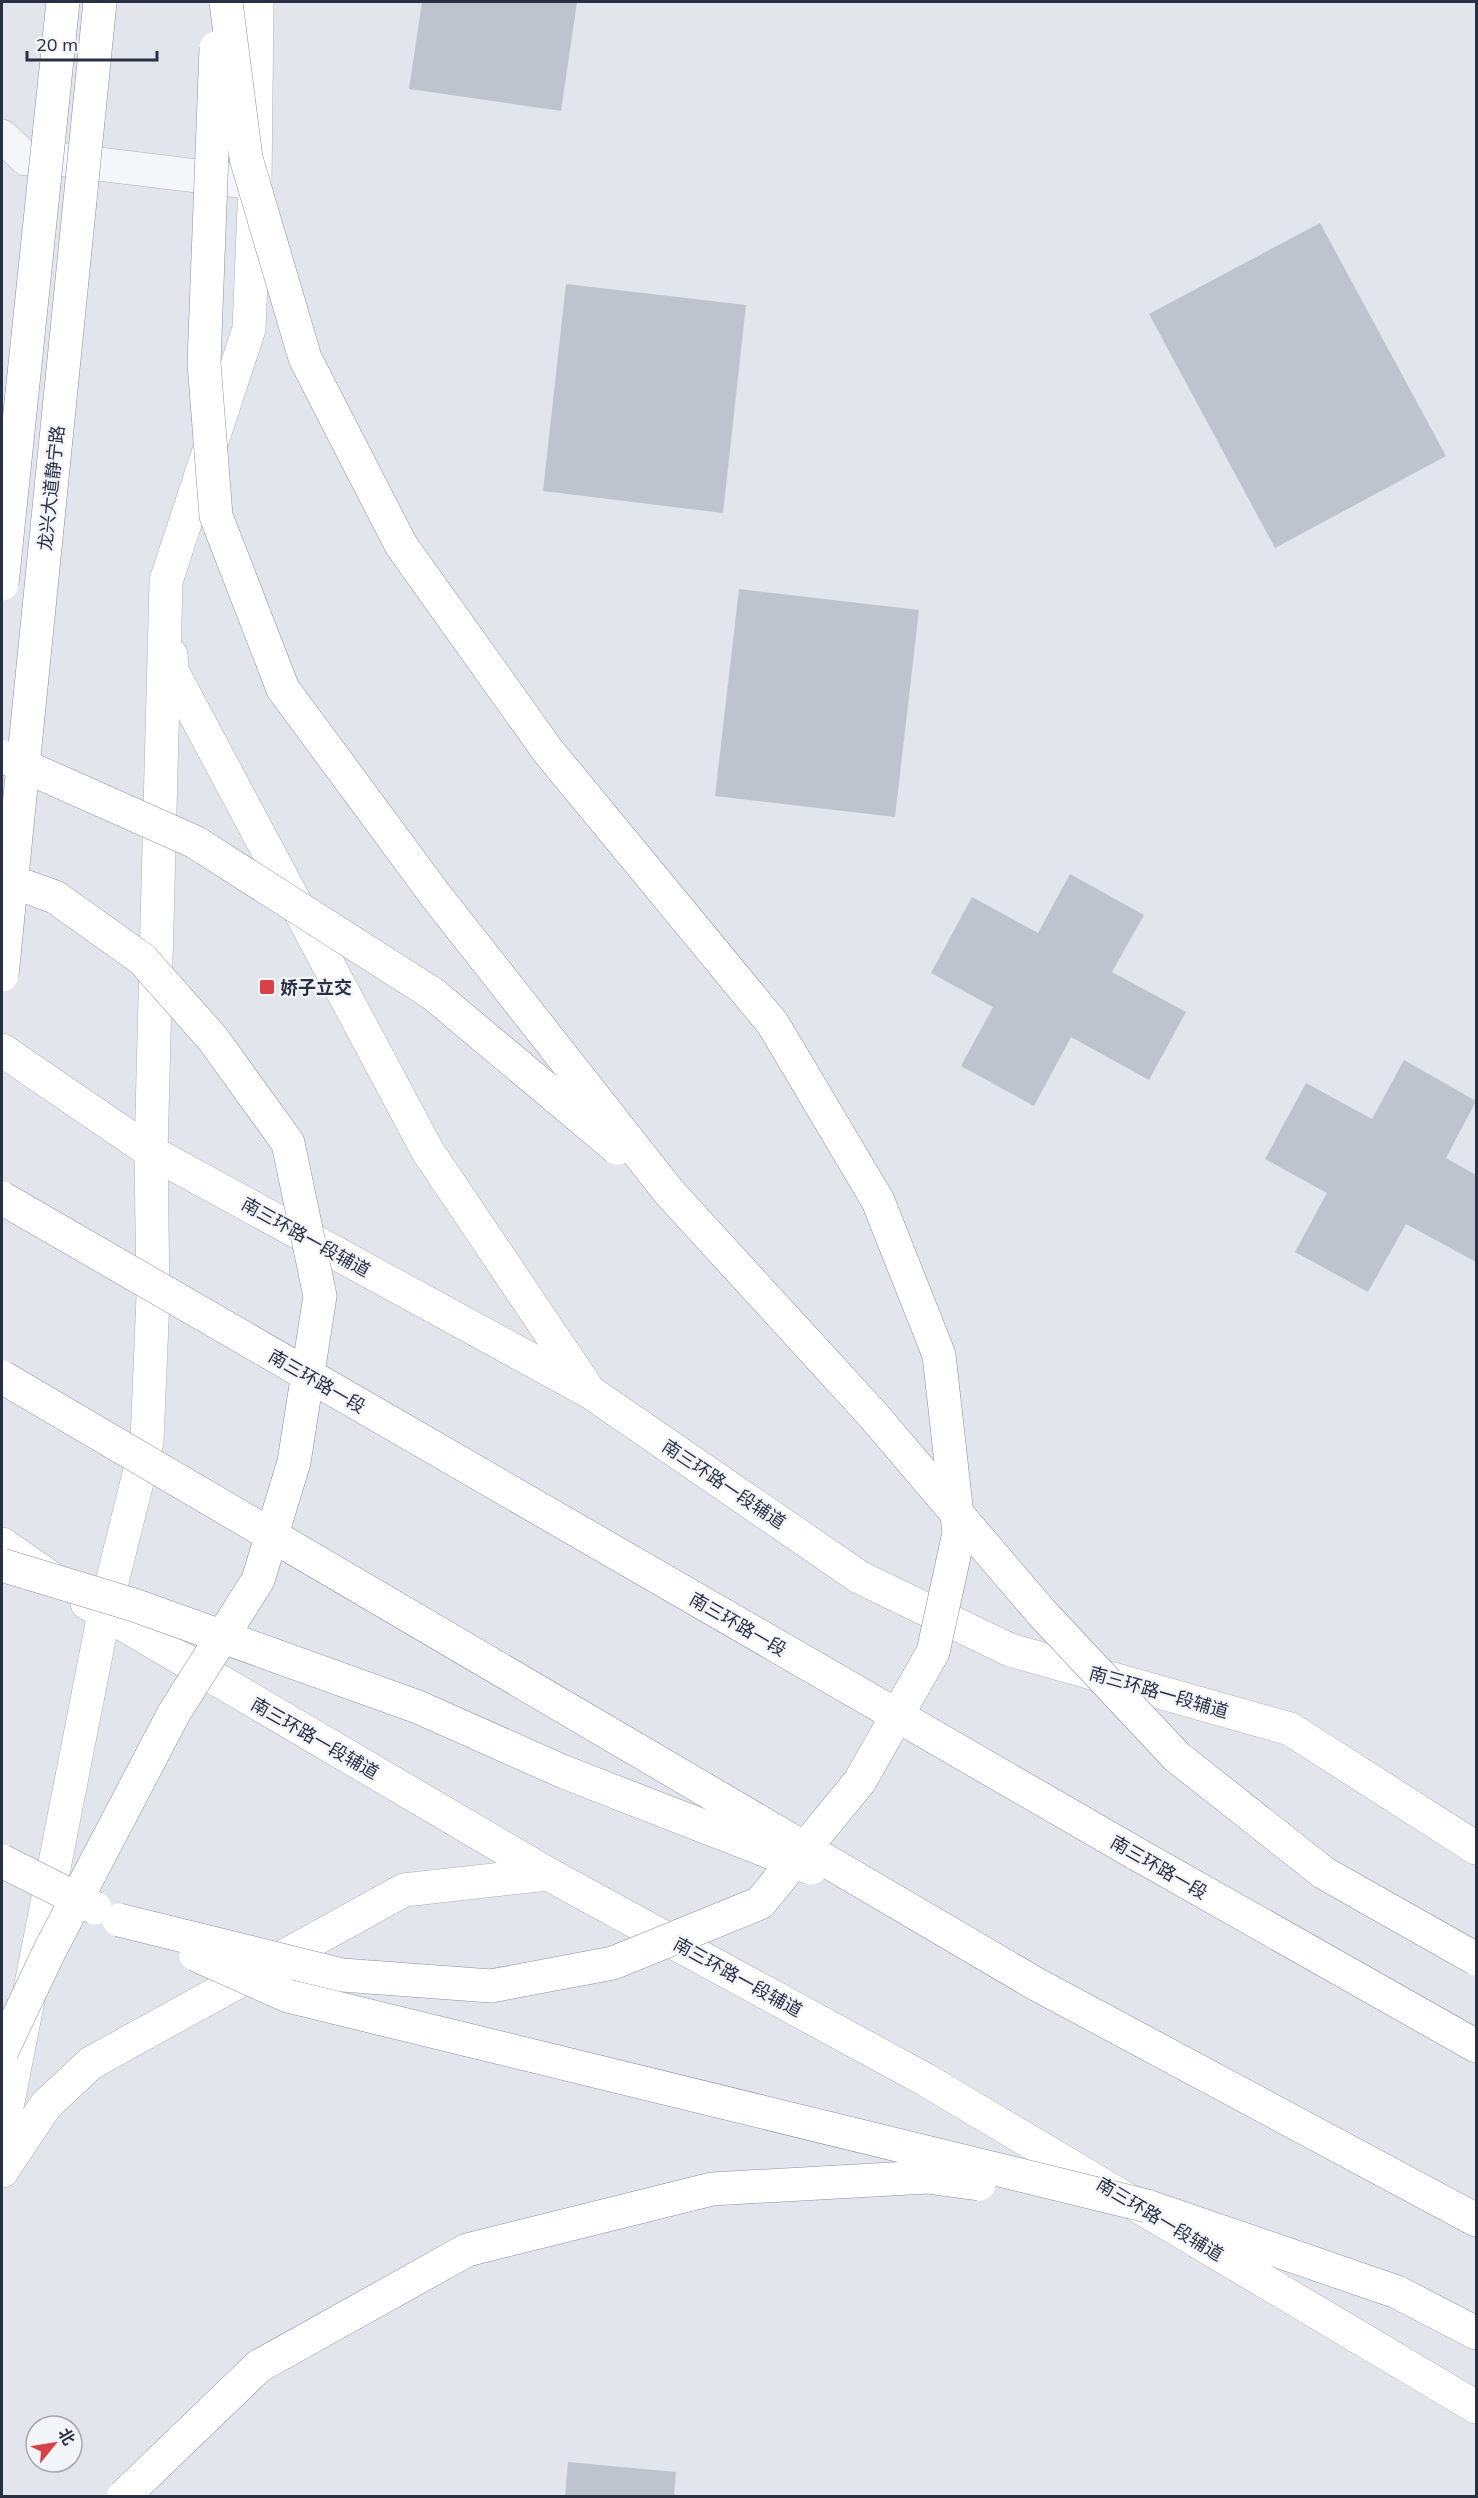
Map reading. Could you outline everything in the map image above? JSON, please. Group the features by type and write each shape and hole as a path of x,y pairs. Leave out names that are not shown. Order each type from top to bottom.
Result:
{"main road":[{"path":"2,584 63,2"},
{"name":"龙兴大道静宁路","path":"2,975 100,2"},
{"path":"218,2 204,363 216,516 283,689 436,896 669,1192 873,1415 1041,1612 1177,1757 1324,1873 1476,1959"},
{"path":"119,1920 342,1976 491,1986 613,1964 760,1903 860,1781 933,1652 959,1533 939,1355 878,1201 773,1024 548,751 401,545 305,358 246,158 226,2"},
{"path":"2,2132 104,1614 147,1442 153,1298 151,1152 166,581 249,329 255,183 257,2"},
{"path":"166,581 172,671 427,1150 590,1392"},
{"path":"2,756 195,842 433,994 669,1192"},
{"path":"2,878 55,897 142,958 213,1039 288,1143 320,1296 294,1462 258,1580 174,1713 50,1950 2,2051"},
{"name":"南三环路一段辅道","path":"2,1050 151,1152 590,1392 859,1577 1010,1650 1290,1729 1476,1848"},
{"name":"南三环路一段","path":"2,1198 1135,1853 1476,2046"},
{"path":"2,1377 905,1904 1036,1984 1476,2220"},
{"name":"南三环路一段辅道","path":"2,1544 104,1614 548,1874 926,2080 1476,2407"},
{"path":"2,1565 134,1605 418,1707 564,1772 905,1904"},
{"path":"2,1861 119,1920 288,1996 1147,2206 1397,2292 1476,2333"},
{"path":"2,2171 46,2105 91,2062 404,1890 548,1874"},
{"path":"124,2496 259,2366 467,2250 712,2189 927,2177 1147,2206"}],"street":[{"path":"2,136 26,159 41,158 255,183"}],"building":[{"path":"422,2 577,2 561,111 409,89"},
{"path":"1320,223 1446,456 1275,548 1149,314"},
{"path":"566,284 746,305 723,513 543,491"},
{"path":"739,589 919,610 895,817 715,796"},
{"path":"1070,874 1144,915 1112,972 1186,1012 1149,1080 1071,1037 1034,1106 961,1066 993,1007 931,973 972,897 1038,933"},
{"path":"1404,1060 1476,1101 1446,1158 1476,1175 1476,1262 1406,1224 1368,1292 1295,1252 1327,1193 1265,1159 1306,1083 1372,1119"},
{"path":"568,2462 676,2472 674,2496 565,2496"}],"place":[{"name":"娇子立交","path":"267,987"}]}
